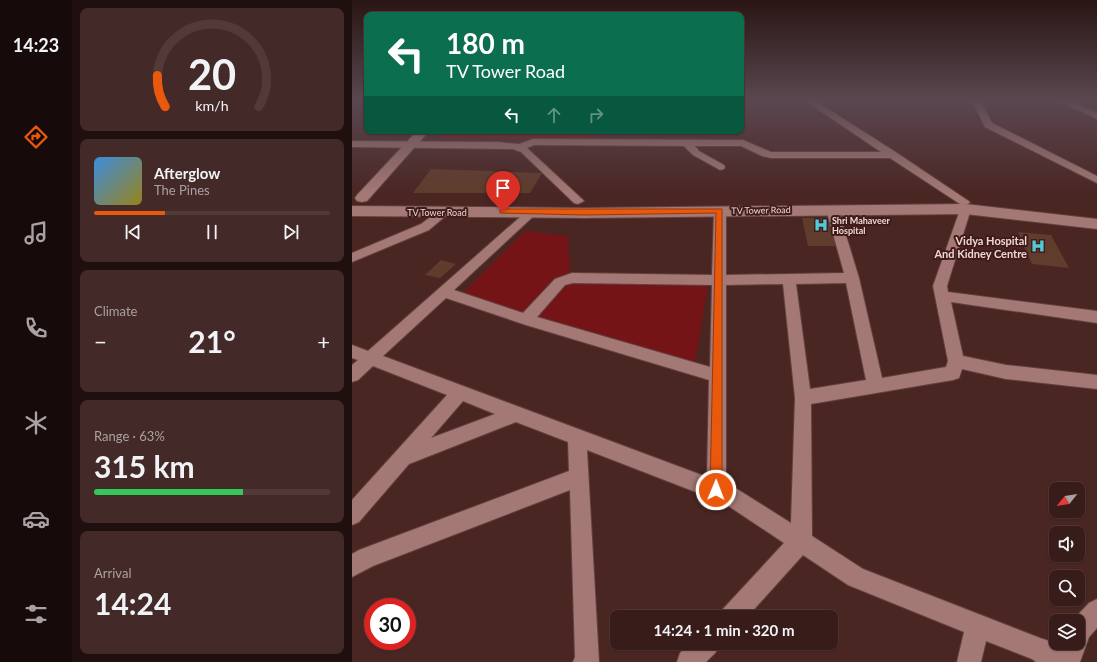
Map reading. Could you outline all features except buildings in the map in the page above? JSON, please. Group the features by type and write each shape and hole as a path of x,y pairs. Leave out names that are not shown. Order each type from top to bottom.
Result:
{"main road":[{"name":"TV Tower Road","path":"359,206 578,201 758,200 964,205 1097,213"},
{"name":"TV Tower Road","path":"359,206 444,212 584,212 832,209 964,205 1097,224"}],"street":[{"path":"803,398 953,373 956,361 940,286 964,205 894,155 856,131"},
{"path":"1000,131 1097,180"},
{"path":"359,206 420,139 429,134"},
{"path":"352,144 420,139 520,148 524,150 578,201"},
{"path":"520,148 534,142 743,143 765,154 771,155 894,155"},
{"path":"687,143 696,153 720,167"},
{"path":"832,209 852,278 875,385"},
{"path":"716,490 720,211"},
{"path":"352,258 426,227 444,212"},
{"path":"352,375 532,212"},
{"path":"526,319 560,282 572,278 718,280 852,278"},
{"path":"737,610 801,541 803,398 789,279"},
{"path":"443,292 526,319 718,376"},
{"path":"942,296 1097,317"},
{"path":"352,351 730,496 856,576 1040,650 1056,662"},
{"path":"956,361 1006,372 1097,382"},
{"path":"352,515 460,392"},
{"path":"402,458 515,414"},
{"path":"577,437 587,661 585,662"},
{"path":"352,566 367,558 579,477"},
{"path":"1085,624 1097,612"},
{"path":"970,662 978,625"},
{"path":"689,662 700,650"},
{"path":"1068,662 1072,650"}],"shaded area":[{"path":"441,134 597,134 594,140 438,138"},
{"path":"525,231 568,236 570,273 709,279 695,363 537,321 463,293"}],"place":[{"name":"Shri Mahaveer Hospital","path":"821,225"},
{"name":"Vidya Hospital And Kidney Centre","path":"1038,246"}],"route":[{"path":"503,212 720,211 716,490"}]}
